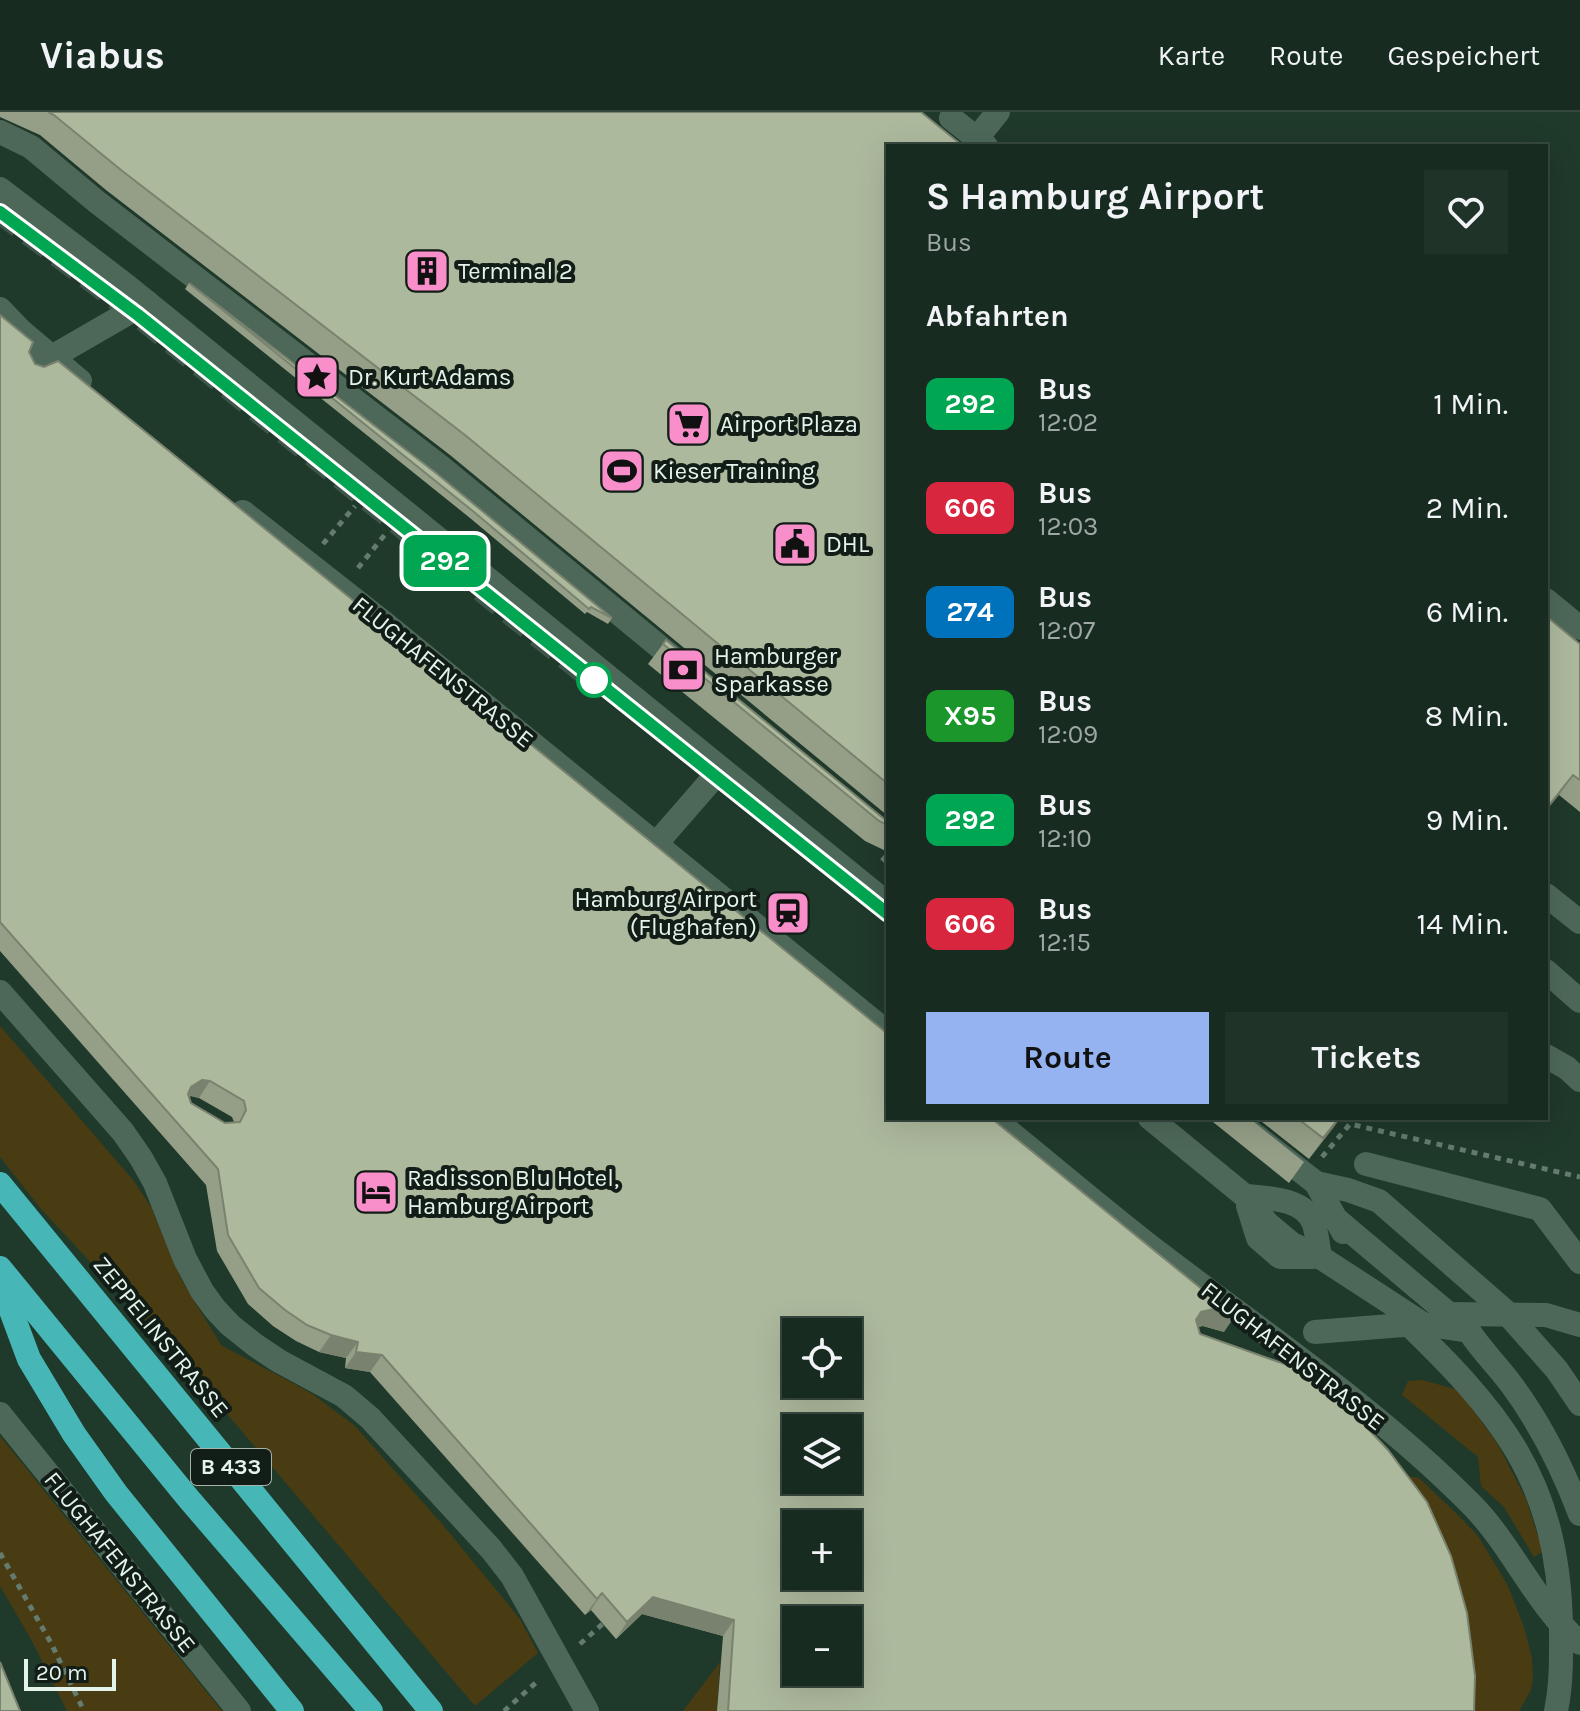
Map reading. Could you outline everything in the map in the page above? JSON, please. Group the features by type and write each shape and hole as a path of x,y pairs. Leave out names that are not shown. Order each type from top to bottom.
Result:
{"highway":[{"name":"ZEPPELINSTRASSE","path":"0,1184 431,1711"},
{"name":"B 433","path":"0,1268 188,1498 371,1711"},
{"path":"0,1281 29,1359 74,1434 116,1493 292,1711"}],"street":[{"path":"951,118 981,142 998,112"},
{"path":"11,139 50,151 72,162 91,182 97,202"},
{"path":"11,139 441,467 700,680"},
{"path":"0,181 23,189 45,206 45,225"},
{"path":"0,189 147,302 886,902"},
{"path":"0,204 26,226 45,225"},
{"path":"32,368 147,302"},
{"path":"0,309 21,331 99,397"},
{"name":"FLUGHAFENSTRASSE","path":"219,493 886,1031"},
{"path":"1548,602 1580,628"},
{"path":"655,845 715,776"},
{"path":"1548,897 1580,922"},
{"path":"1548,973 1580,1001"},
{"path":"0,992 123,1132 141,1158 155,1183 185,1259 215,1309 255,1345 344,1396 390,1440 491,1549 512,1576 587,1711"},
{"path":"1548,1057 1580,1080"},
{"name":"FLUGHAFENSTRASSE","path":"995,1120 1148,1245 1339,1386 1469,1502 1488,1523 1540,1602 1580,1643"},
{"path":"1152,1120 1245,1196 1279,1212 1303,1231 1320,1257 1423,1324"},
{"path":"1235,1120 1316,1183 1354,1254 1365,1264 1378,1275 1421,1291 1469,1331 1510,1383 1545,1438 1580,1514"},
{"path":"1366,1164 1540,1209 1580,1262"},
{"path":"1316,1183 1379,1201 1504,1310 1557,1370 1580,1404"},
{"path":"1245,1196 1258,1238 1280,1257 1320,1257"},
{"path":"1580,1325 1546,1315 1399,1315 1476,1393 1522,1458 1553,1540 1561,1595 1562,1668 1557,1711 1580,1706"},
{"path":"1315,1332 1423,1324 1469,1331"},
{"path":"1266,1362 1339,1386"},
{"name":"FLUGHAFENSTRASSE","path":"0,1414 239,1711"}],"path":[{"path":"308,562 363,495"},
{"path":"882,861 886,856"},
{"path":"1326,1153 1350,1124 1580,1177"},
{"path":"0,1553 51,1643 84,1711"},
{"path":"601,1608 610,1618 603,1624"}],"shaded area":[{"path":"0,1026 134,1181 151,1207 181,1279 221,1345 311,1393 354,1425 443,1525 520,1619 538,1653 475,1706 178,1356 42,1210 0,1157"},
{"path":"1422,1380 1455,1389 1497,1443 1526,1499 1543,1552 1534,1557 1504,1507 1481,1486 1478,1457 1402,1395 1408,1381"},
{"path":"0,1436 222,1711 67,1711 0,1586"},
{"path":"1400,1475 1419,1478 1460,1517 1478,1536 1507,1584 1532,1658 1531,1690 1519,1711 1475,1711 1467,1624"},
{"path":"720,1662 717,1711 683,1711"}],"building":[{"path":"48,112 921,112 961,144 886,144 886,782 465,435"},
{"path":"189,283 436,473 612,618 591,607 589,609 474,512"},
{"path":"0,315 33,342 29,352 35,364 44,367 58,361 886,1032 886,1120 993,1120 1235,1316 1214,1309 1201,1312 1196,1320 1200,1334 1304,1371 1358,1418 1388,1450 1427,1502 1451,1556 1467,1613 1475,1676 1474,1711 728,1711 734,1620 653,1597 627,1622 602,1593 597,1599 382,1355 356,1352 358,1342 307,1325 285,1310 259,1288 228,1235 218,1169 0,922","holes":["202,1080 210,1081 244,1101 246,1110 240,1122 225,1123 191,1103 188,1094 191,1087"]},
{"path":"1548,618 1580,644 1580,780 1573,775 1548,806"},
{"path":"666,640 886,820 886,824 879,821 663,644"},
{"path":"1300,1120 1337,1120 1323,1138"},
{"path":"0,1662 20,1711 0,1711"}],"tunnel":[{"path":"0,212 138,315 595,681"}],"bus line":[{"name":"292","path":"0,212 138,315 886,912"}],"place":[{"name":"Terminal 2","path":"427,271"},
{"name":"Dr. Kurt Adams","path":"317,377"},
{"name":"Airport Plaza","path":"689,424"},
{"name":"Kieser Training","path":"622,471"},
{"name":"DHL","path":"795,544"},
{"name":"Hamburger Sparkasse","path":"683,670"},
{"name":"Hamburg Airport (Flughafen)","path":"788,913"},
{"name":"Radisson Blu Hotel, Hamburg Airport","path":"376,1192"}]}
